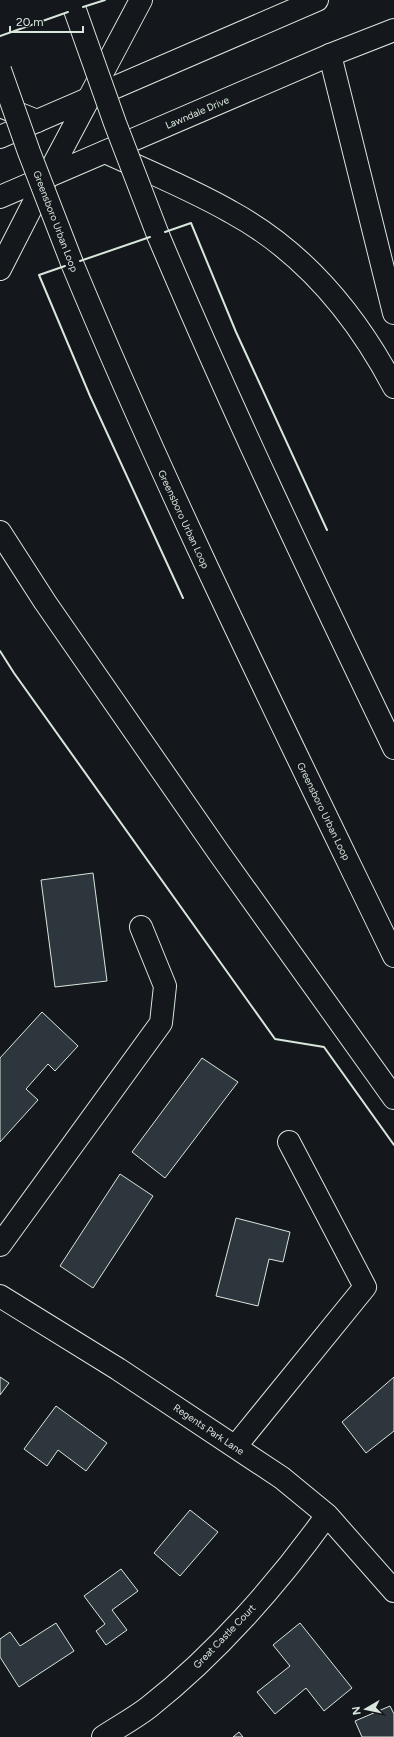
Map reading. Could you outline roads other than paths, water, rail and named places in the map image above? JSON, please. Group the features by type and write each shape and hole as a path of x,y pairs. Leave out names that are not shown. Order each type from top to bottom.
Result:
{"main road":[{"path":"0,268 141,0"},
{"path":"0,137 318,0"},
{"path":"73,5 115,123 158,234 204,345 394,748"},
{"name":"Lawndale Drive","path":"0,197 330,54 394,30"},
{"path":"330,54 394,313"},
{"name":"Greensboro Urban Loop","path":"0,70 72,264 122,382 214,584 394,956"},
{"path":"0,106 69,135 232,212 269,236 302,264 334,295 359,327 394,387"},
{"path":"0,522 5,539 44,602 219,853 394,1098"},
{"path":"0,1245 161,1023 165,986 141,926"},
{"path":"235,1447 365,1287 289,1142"},
{"name":"Regents Park Lane","path":"0,1296 118,1368 282,1478 327,1515 394,1591"},
{"name":"Great Castle Court","path":"103,1737 148,1707 204,1659 297,1558 327,1515"}]}
